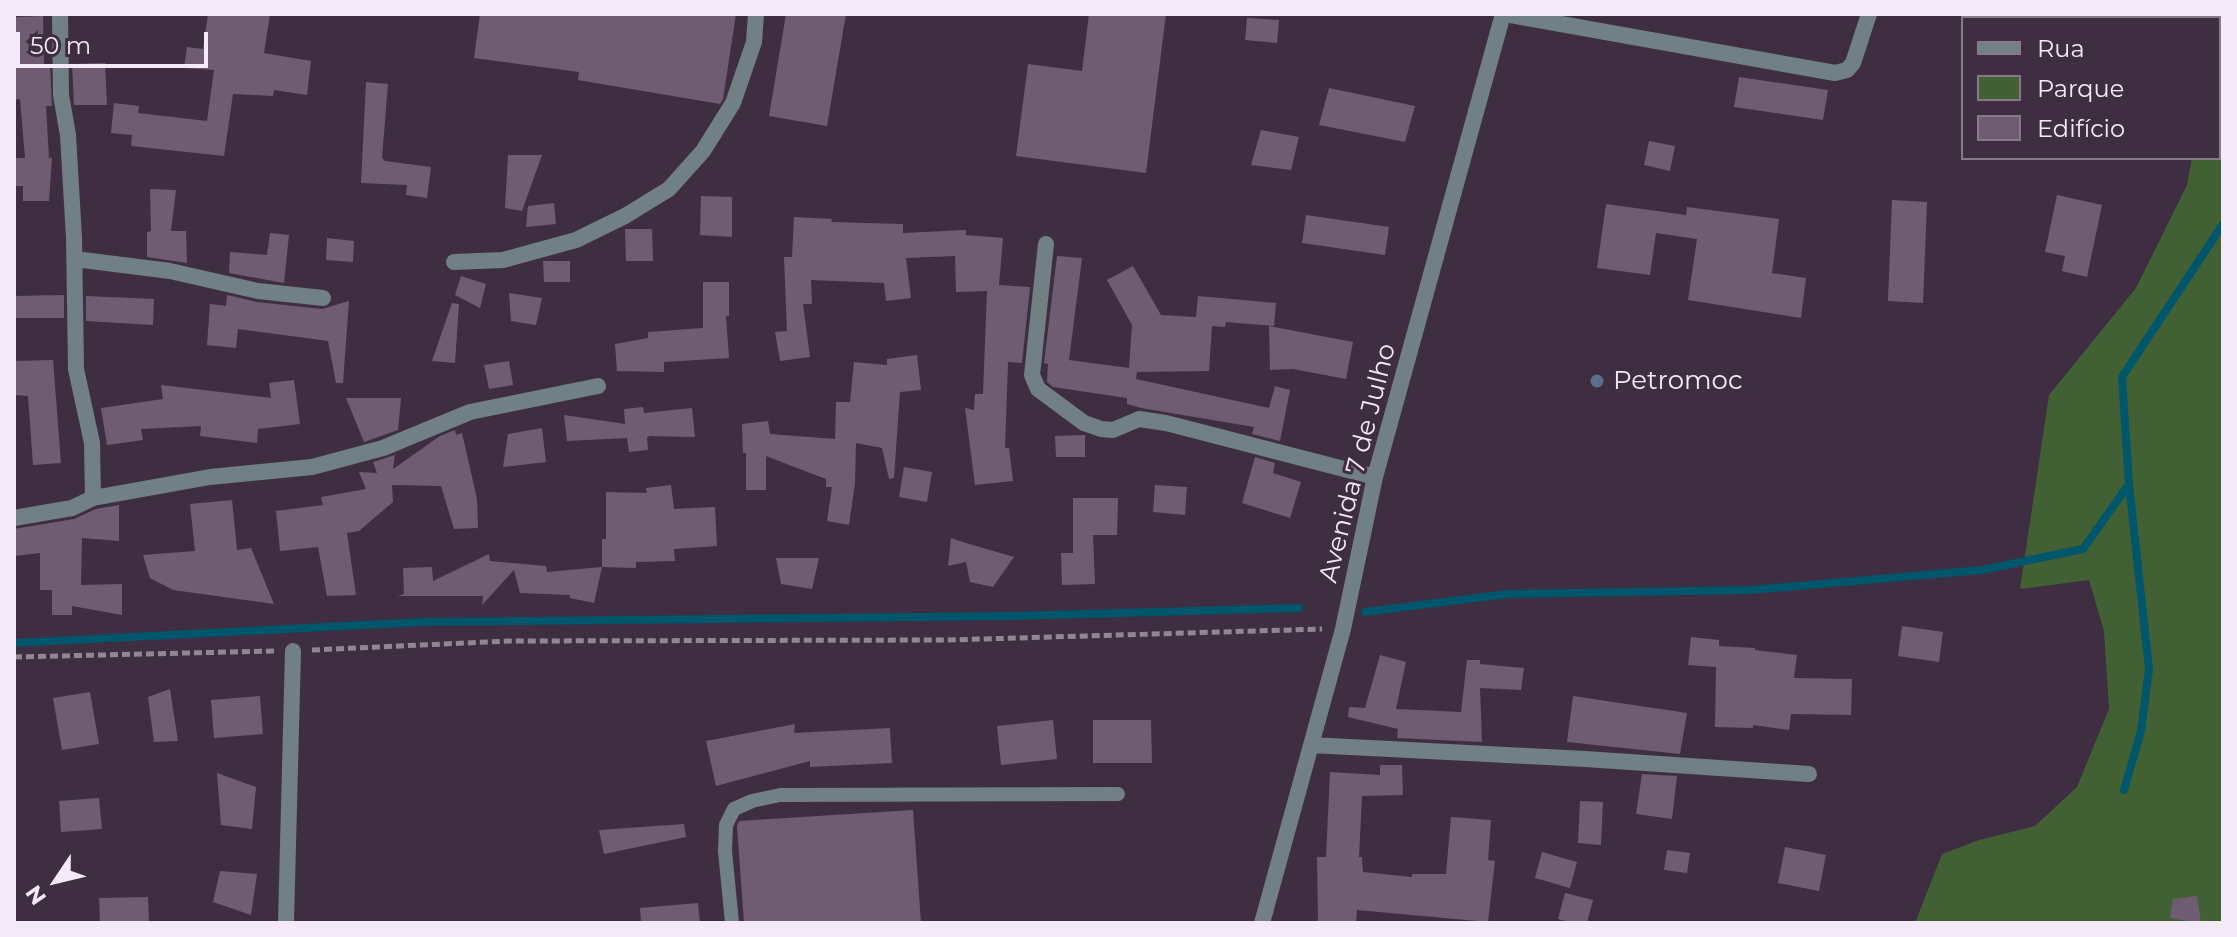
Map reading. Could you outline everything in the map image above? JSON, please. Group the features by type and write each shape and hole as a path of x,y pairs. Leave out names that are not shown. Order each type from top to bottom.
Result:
{"street":[{"path":"60,14 61,95 68,135 75,259 76,369 92,443 93,498"},
{"path":"454,262 503,260 576,240 625,216 669,189 703,151 733,103 754,42 756,14"},
{"path":"1504,14 1835,73 1847,70 1853,63 1869,14"},
{"name":"Avenida 7 de Julho","path":"1262,923 1343,629 1375,477 1504,14"},
{"path":"1046,244 1032,375 1038,389 1084,423 1113,430 1139,419 1166,423 1375,477"},
{"path":"75,259 170,271 258,291 323,298"},
{"path":"14,518 72,508 93,498 210,477 312,467 383,448 470,412 598,386"},
{"path":"286,923 293,651"},
{"path":"1311,745 1809,774"}],"lane":[{"path":"732,923 725,851 726,825 734,809 752,801 780,795 1118,794"}],"path":[{"path":"14,657 293,651 509,641 949,640 1343,629"}],"green space":[{"path":"2223,14 2223,923 1915,923 1942,854 1979,840 2035,826 2077,787 2109,709 2104,631 2089,580 2020,589 2049,395 2136,288 2187,185 2192,160 2221,160 2219,16"}],"building":[{"path":"208,14 270,14 264,53 311,61 307,95 274,90 273,96 233,94 224,156 131,146 132,135 111,133 114,103 139,106 138,113 207,121 214,70 184,68 187,47 203,49"},
{"path":"480,14 736,14 723,99 720,104 578,80 579,72 474,58"},
{"path":"786,14 846,14 827,126 769,116"},
{"path":"1089,14 1166,14 1146,173 1016,156 1028,64 1082,71"},
{"path":"43,16 44,64 50,64 52,106 46,106 49,158 52,158 49,201 23,201 23,186 14,186 14,158 25,158 20,99 14,100 16,17"},
{"path":"1247,18 1279,20 1277,43 1245,40"},
{"path":"105,63 107,105 74,105 72,64"},
{"path":"1739,77 1828,90 1823,120 1734,107"},
{"path":"366,82 388,84 382,158 385,161 431,167 427,198 406,195 407,185 361,183"},
{"path":"1329,88 1415,106 1405,142 1319,125"},
{"path":"1261,130 1299,137 1291,170 1251,165"},
{"path":"1649,141 1675,146 1670,171 1644,165"},
{"path":"508,155 542,155 522,211 505,208"},
{"path":"150,189 176,190 171,231 186,231 187,263 147,257 147,232 151,231"},
{"path":"2057,195 2102,205 2087,277 2062,271 2065,256 2045,252"},
{"path":"701,196 732,197 732,237 700,235"},
{"path":"1892,200 1927,202 1923,303 1888,301"},
{"path":"554,203 556,224 526,227 528,206"},
{"path":"1606,204 1686,215 1687,207 1779,219 1772,273 1806,278 1801,318 1688,300 1697,239 1656,233 1650,275 1597,268"},
{"path":"1306,215 1389,227 1385,255 1302,243"},
{"path":"794,217 832,219 831,222 903,224 903,233 966,230 966,235 1003,238 999,285 1030,287 1022,363 1008,362 1005,448 1009,448 1013,481 975,485 965,408 974,410 975,394 983,394 987,291 956,292 955,256 906,258 911,298 886,301 884,283 811,280 812,304 803,304 810,357 780,361 775,332 787,331 784,257 792,257"},
{"path":"625,229 652,229 653,261 626,261"},
{"path":"270,233 289,235 284,283 229,273 230,252 267,255"},
{"path":"327,238 354,241 353,262 326,260"},
{"path":"1057,256 1082,258 1069,360 1129,368 1132,325 1107,280 1133,266 1161,315 1196,317 1198,296 1276,303 1274,326 1226,322 1225,327 1212,326 1209,371 1137,372 1136,379 1269,408 1275,386 1290,390 1280,441 1252,434 1254,427 1141,408 1127,404 1127,398 1053,387 1047,382 1048,364 1044,363"},
{"path":"543,261 570,261 570,282 544,282"},
{"path":"461,276 486,284 480,308 455,295"},
{"path":"703,282 729,282 729,316 726,316 729,358 664,362 664,372 617,371 615,344 648,338 648,332 703,328"},
{"path":"509,293 542,298 536,325 511,321"},
{"path":"64,295 64,318 14,318 14,296"},
{"path":"227,295 257,302 322,309 349,301 343,383 336,383 328,341 238,329 236,348 207,345 210,304 226,306"},
{"path":"86,296 154,299 153,325 86,321"},
{"path":"452,303 459,304 455,363 432,361"},
{"path":"1269,326 1353,342 1346,379 1293,369 1270,370"},
{"path":"917,355 921,390 900,392 894,478 889,479 882,448 856,443 855,483 849,525 827,521 832,487 826,487 826,479 766,456 766,490 746,490 742,424 768,421 770,434 835,439 836,402 850,402 854,362 887,365 887,359"},
{"path":"53,360 61,463 33,465 28,396 14,395 14,361"},
{"path":"509,361 513,385 489,389 484,365"},
{"path":"294,380 300,424 258,429 257,443 200,436 201,426 141,429 143,440 107,445 101,408 163,399 161,385 271,398 269,383"},
{"path":"346,398 401,398 398,430 364,442"},
{"path":"643,407 644,413 692,408 695,437 650,436 647,437 648,450 629,452 627,438 567,441 564,415 625,424 624,409"},
{"path":"542,428 546,462 503,467 508,434"},
{"path":"455,430 456,435 462,433 477,499 478,528 454,529 441,486 392,485 393,502 359,531 347,533 356,595 327,596 318,547 280,551 276,511 323,505 321,497 366,489 359,472 377,473 373,462 395,455 393,469 440,436"},
{"path":"1085,435 1085,457 1056,457 1055,436"},
{"path":"1255,457 1275,463 1273,473 1301,482 1290,518 1242,503"},
{"path":"904,467 932,472 927,502 899,497"},
{"path":"671,485 674,509 715,507 717,546 674,549 675,561 636,562 636,568 602,567 602,539 606,539 606,492 647,493 646,488"},
{"path":"1155,485 1187,487 1185,515 1153,512"},
{"path":"1073,498 1118,498 1117,535 1093,535 1095,584 1062,585 1061,553 1073,553"},
{"path":"232,500 237,550 251,548 274,604 173,590 150,578 143,555 195,551 190,504"},
{"path":"119,505 119,541 82,538 81,585 122,584 122,615 72,606 72,615 52,615 52,590 40,590 40,553 14,556 14,529 74,519 96,509"},
{"path":"951,538 1014,557 993,587 970,582 966,562 948,566"},
{"path":"489,554 490,561 546,566 547,572 602,567 594,603 570,598 570,595 520,593 514,570 482,605 483,596 398,596 404,594 403,568 432,567 433,581"},
{"path":"776,558 819,558 812,589 781,584"},
{"path":"1902,626 1943,632 1939,662 1898,656"},
{"path":"1691,637 1719,640 1719,646 1797,655 1794,678 1852,679 1851,715 1791,714 1789,730 1753,725 1753,728 1715,727 1716,667 1688,665"},
{"path":"1380,655 1406,662 1396,709 1461,712 1467,660 1524,668 1521,690 1480,688 1482,742 1397,738 1398,729 1348,717 1349,707 1365,708"},
{"path":"170,689 178,741 154,742 148,697"},
{"path":"90,692 99,744 62,750 53,698"},
{"path":"260,696 263,734 214,738 211,700"},
{"path":"1573,696 1687,713 1680,754 1567,742"},
{"path":"1053,720 1057,759 1001,765 997,726"},
{"path":"1093,720 1151,720 1152,763 1093,763"},
{"path":"795,724 794,733 890,728 892,763 810,767 810,761 716,786 706,741"},
{"path":"1380,765 1402,765 1403,795 1362,796 1359,857 1362,857 1363,872 1412,877 1412,874 1446,874 1451,817 1491,820 1488,860 1495,861 1488,922 1357,910 1356,923 1318,923 1317,857 1326,857 1330,772 1380,775"},
{"path":"217,773 256,787 252,829 221,825"},
{"path":"1642,774 1677,776 1672,819 1636,814"},
{"path":"99,798 102,829 61,832 59,801"},
{"path":"1580,801 1603,802 1601,845 1578,843"},
{"path":"913,810 921,923 744,923 739,821"},
{"path":"684,824 686,837 604,854 599,830"},
{"path":"1785,847 1826,855 1819,891 1778,883"},
{"path":"1667,850 1690,853 1687,873 1664,870"},
{"path":"1542,852 1577,862 1570,888 1535,878"},
{"path":"220,871 257,874 251,915 213,902"},
{"path":"1565,893 1593,900 1587,923 1558,919"},
{"path":"2197,896 2201,923 2170,918 2173,899"},
{"path":"148,897 149,923 100,923 99,898"},
{"path":"698,903 700,923 641,923 640,908"}],"waterway":[{"path":"2124,790 2141,731 2149,669 2129,484 2122,377 2223,224"},
{"path":"1365,612 1508,594 1751,590 1982,570 2083,549 2129,484"},
{"path":"14,643 423,622 1013,616 1299,608"}],"place":[{"name":"Petromoc","path":"1597,381"}]}
